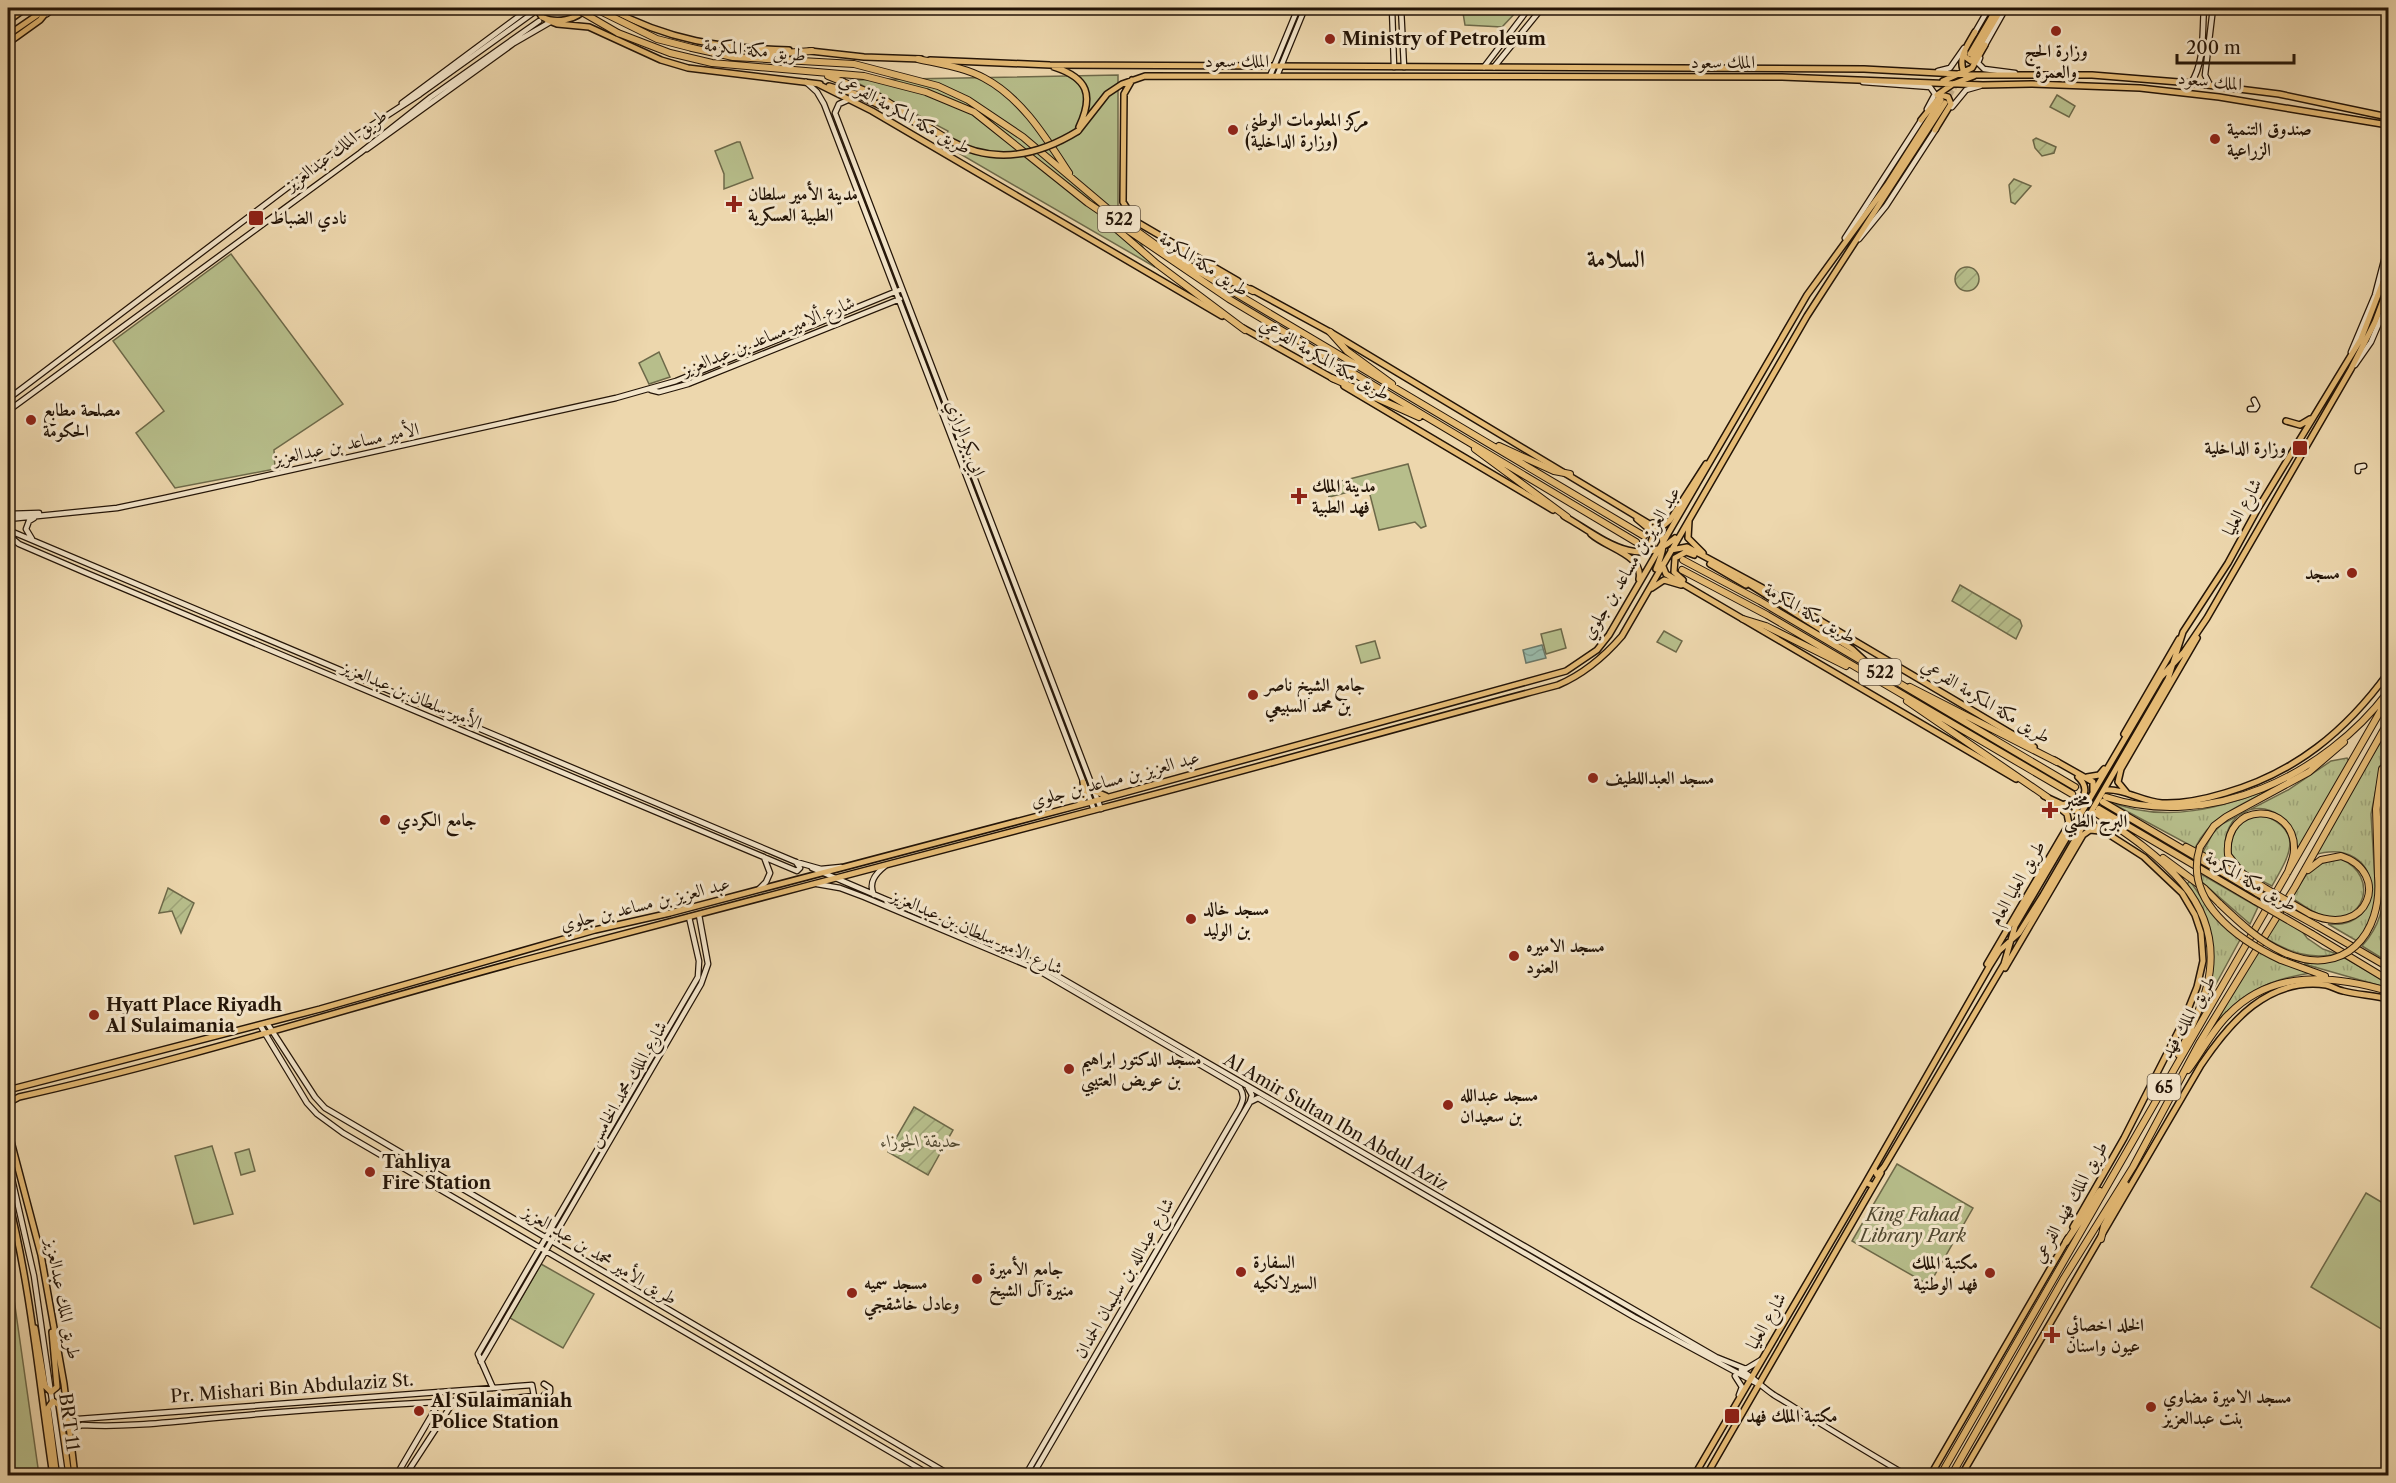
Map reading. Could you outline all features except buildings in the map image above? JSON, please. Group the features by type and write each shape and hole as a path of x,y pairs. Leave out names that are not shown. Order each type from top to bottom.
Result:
{"highway":[{"name":"طريق مكة المكرمة","path":"575,8 618,33 661,50 712,63 864,76 926,92 974,112 1088,203 1228,299 1636,542"},
{"name":"طريق مكة المكرمة","path":"594,8 657,39 692,48 733,57 854,64 938,86 968,100 1023,137 1074,182 1163,250 1408,398 1644,536"},
{"path":"733,57 812,51"},
{"path":"918,59 982,76 1002,89 1030,118 1074,182"},
{"path":"816,72 851,83 878,96 949,140"},
{"path":"1061,181 1157,264 1245,330"},
{"path":"1163,250 1253,291"},
{"path":"1330,332 1347,351 1408,398"},
{"path":"1332,378 1358,388 1410,415 1426,419"},
{"path":"1465,442 1567,518"},
{"path":"1489,444 1554,471 1570,474"},
{"name":"طريق مكة المكرمة","path":"1682,570 1767,615 2029,770 2073,790 1903,685 1683,560"},
{"path":"1743,619 1766,627 1881,683 2047,797"},
{"path":"1903,685 2057,762"},
{"path":"2388,692 2353,733 2309,772 2226,817 2214,826 2200,847 2196,871 2205,902 2241,936 2281,960 2337,979 2388,991"},
{"name":"طريق الملك فهد","path":"1940,1476 2285,881 2388,698"},
{"name":"طريق الملك فهد","path":"1951,1476 2068,1272 2133,1167 2170,1095 2295,887 2388,722"},
{"path":"2104,796 2142,807 2159,809 2190,808 2230,800 2287,777 2353,733"},
{"path":"2094,813 2180,869 2247,929 2281,951 2305,958 2327,959 2349,951 2370,930 2379,903 2376,809 2388,744"},
{"path":"2388,751 2381,810 2388,888"},
{"name":"طريق مكة المكرمة","path":"2104,796 2150,830 2388,967"},
{"name":"طريق مكة المكرمة","path":"2094,813 2255,901 2388,980"},
{"path":"2285,881 2294,853 2289,831 2276,816 2265,813 2250,814 2241,819 2231,830 2228,855 2242,873 2310,914 2352,945"},
{"path":"2150,830 2265,888"},
{"path":"2130,836 2171,869 2192,896 2202,916 2210,948 2204,993 2161,1092"},
{"path":"2295,887 2313,865 2331,857 2347,858 2362,870 2367,879 2368,893 2357,914 2336,922 2310,914"},
{"path":"2170,1095 2218,1026 2243,1002 2260,991 2283,982 2317,977 2337,979"},
{"path":"2101,1239 2104,1226 2133,1167"},
{"path":"2066,1242 2114,1175"}],"main road":[{"path":"8,21 26,8"},
{"path":"8,43 40,20 49,8"},
{"path":"8,35 49,8"},
{"path":"551,20 580,15 586,8"},
{"path":"608,8 681,39 713,46 812,51"},
{"path":"1997,8 1972,56 2004,8"},
{"path":"533,9 557,24 589,27 661,60 688,68 818,84"},
{"path":"624,16 611,15 605,24 629,46"},
{"path":"1975,32 1965,56 1971,61 1976,60 1985,45"},
{"path":"1964,75 1961,57 1975,32"},
{"path":"1921,120 1940,91 1956,83 1976,64 1985,45"},
{"name":"الملك سعود","path":"812,51 864,57 1048,65 1276,68 1864,69 1964,75 2092,75 2191,83 2279,94 2388,117"},
{"path":"1048,65 1080,79 1087,91 1087,110 1077,131"},
{"path":"1940,82 1964,75 1983,85"},
{"name":"الملك سعود","path":"818,84 856,94 977,152 1020,156 1052,147 1077,131 1107,94 1132,80 1145,76 1782,77 1983,85 2140,88 2283,105 2388,126"},
{"name":"طريق مكة المكرمة الفرعي","path":"1132,80 1124,94 1123,202 1127,212 1135,220 1253,291 1330,332 1617,503 1656,528 1664,549"},
{"name":"طريق مكة المكرمة الفرعي","path":"818,84 851,100 1245,330 1332,378 1567,518 1633,554 1687,548 1860,643 2079,776 2093,782 2092,793"},
{"path":"1921,120 1937,98 1941,95 1948,97 1951,104 1935,130"},
{"name":"عبد العزيز بن مساعد بن جلوي","path":"8,1090 260,1025 491,962 595,930 670,913 1094,801 1566,671 1597,650 1646,571 1679,535 1807,316 1859,239 1943,101 1797,312 1676,520 1664,549"},
{"name":"شارع العليا","path":"1694,1476 1874,1170 1999,951 2010,944 2038,903 2104,796 2168,680 2183,632 2228,563 2367,326 2388,269"},
{"name":"شارع العليا","path":"1706,1476 2004,964 2015,926 2080,813 2161,677 2207,618 2351,369 2375,322 2388,287"},
{"path":"2286,421 2300,425 2313,416"},
{"path":"1617,503 1657,525 1664,525 1670,520 1701,469 1710,461"},
{"path":"1585,527 1635,551 1647,549 1653,536 1649,529 1617,503"},
{"path":"1691,513 1687,528 1691,542 1724,568"},
{"path":"1585,527 1598,540 1636,562 1641,571 1638,584"},
{"path":"1639,606 1662,564 1664,549"},
{"path":"1639,606 1664,549"},
{"path":"1691,587 1674,572 1673,567 1676,558 1686,552 1852,649 1872,667"},
{"path":"1662,564 1666,574 2047,797 2080,813"},
{"path":"1735,574 1757,592"},
{"path":"1639,606 1654,585 1664,580 1691,587"},
{"name":"عبد العزيز بن مساعد بن جلوي","path":"8,1103 19,1097 136,1070 494,969 850,876 958,844 1101,809 1558,685 1584,672 1605,655 1622,636 1639,606"},
{"path":"2145,800 2125,791 2118,782 2118,776 2207,618"},
{"path":"2079,776 2091,778 2105,768 2183,632"},
{"path":"2104,796 2186,802 2259,782 2304,758 2337,733 2368,702 2388,673"},
{"path":"2047,797 2071,806 2079,802 2086,790 2085,783 2057,762"},
{"path":"1079,805 1084,796 1083,782"},
{"path":"1094,791 1107,797"},
{"name":"طريق العليا العام","path":"1976,990 1983,970 2068,824 2067,814 2047,797"},
{"path":"2094,813 2091,823 2115,837"},
{"path":"2388,816 2388,823"},
{"path":"1988,990 2007,965 2083,835 2087,831 2096,829 2115,837"},
{"name":"طريق الملك فهد الفرعي","path":"1930,1476 2124,1138 2192,1001 2202,972 2200,931 2189,904 2173,883 2115,837"},
{"path":"848,866 840,871 842,876 850,876"},
{"path":"805,877 814,876 816,880 808,887"},
{"path":"670,913 673,921"},
{"path":"1961,1476 2219,1039 2249,1007 2279,990 2327,985 2388,999"},
{"name":"طريق الملك عبدالعزيز","path":"8,1131 32,1217 49,1298 75,1476"},
{"path":"1874,1170 1877,1175 1884,1167"},
{"path":"1866,1182 1873,1186"},
{"name":"طريق الملك عبدالعزيز","path":"8,1198 27,1279 34,1346 55,1476"},
{"path":"27,1279 45,1386 51,1392 57,1387 49,1298"},
{"path":"55,1476 48,1408 53,1401 59,1405 69,1476"}],"street":[{"path":"8,13 15,8"},
{"path":"40,20 56,8"},
{"path":"1273,76 1298,8"},
{"path":"1276,68 1305,8"},
{"path":"1392,8 1394,67"},
{"path":"1401,8 1404,67"},
{"path":"1484,67 1529,8"},
{"path":"1494,68 1542,8"},
{"path":"1932,73 1950,68 1989,8"},
{"path":"2004,8 1978,63 1980,66 2020,74"},
{"path":"2191,83 2197,74 2201,51 2204,8"},
{"path":"2210,85 2205,75 2213,8"},
{"name":"طريق الملك عبدالعزيز","path":"8,399 357,135 533,9"},
{"path":"360,153 380,142 514,44 551,20"},
{"name":"طريق الملك عبدالعزيز","path":"8,411 360,153 378,136 431,97 538,21"},
{"path":"1497,50 1498,55 1504,54"},
{"path":"2201,51 2202,72 2207,58"},
{"path":"1829,263 1921,120 1935,94 1930,87 1852,80"},
{"name":"ابي بكر الرازي","path":"803,81 817,92 824,104 1083,782 1101,809"},
{"path":"1859,239 1886,206 1958,98 1966,90 1983,85"},
{"name":"ابي بكر الرازي","path":"851,100 841,102 835,114 1094,791 1094,810"},
{"path":"2350,355 2375,295 2388,245"},
{"name":"شارع ألامير مساعد بن عبدالعزيز","path":"648,389 745,354 902,289"},
{"name":"شارع ألامير مساعد بن عبدالعزيز","path":"648,389 659,392 688,384 905,297"},
{"path":"2351,369 2371,342 2388,302"},
{"path":"745,354 748,359"},
{"name":"الأمير مساعد بن عبدالعزيز","path":"48,514 117,508 165,498 648,389"},
{"path":"2250,409 2255,409 2257,406 2254,400"},
{"path":"2358,471 2358,467 2364,466"},
{"path":"8,514 48,514"},
{"path":"8,519 48,514"},
{"path":"40,544 29,538 27,524 32,519 48,514"},
{"path":"8,530 40,544"},
{"name":"الأمير سلطان بن عبدالعزيز","path":"8,535 19,544 84,572 797,871 800,868 796,862"},
{"name":"الأمير سلطان بن عبدالعزيز","path":"40,544 796,862 812,868 841,867"},
{"path":"690,826 695,823 692,818"},
{"path":"701,830 698,825 703,823"},
{"path":"759,889 766,882 770,873 764,857"},
{"path":"874,895 873,879 885,866"},
{"name":"Al Amir Sultan Ibn Abdul Aziz","path":"812,868 1035,963 1239,1081 1258,1096 1729,1370 1751,1378 1908,1476"},
{"name":"شارع الامير سلطان بن عبدالعزيز","path":"817,884 845,890 1036,969 1241,1090"},
{"path":"845,890 839,887 840,884 847,884"},
{"name":"شارع الملك محمد الخامس","path":"482,1362 539,1260 701,984 708,964 699,915"},
{"name":"شارع الملك محمد الخامس","path":"482,1362 478,1354 698,976 699,961 689,917"},
{"path":"695,942 704,940"},
{"name":"طريق الأمير محمد بن عبد العزيز","path":"267,1023 315,1097 325,1108 952,1476"},
{"name":"طريق الأمير محمد بن عبد العزيز","path":"260,1025 264,1035 317,1114 417,1178 540,1245 932,1476"},
{"path":"1239,1081 1251,1094 1258,1096"},
{"path":"1241,1090 1243,1101 1248,1097 1250,1102"},
{"name":"Al Amir Sultan Ibn Abdul Aziz","path":"1241,1090 1251,1094"},
{"name":"شارع عبدالله بن سليمان الحمدان","path":"1025,1476 1243,1101 1251,1094"},
{"name":"شارع عبدالله بن سليمان الحمدان","path":"1032,1476 1250,1102 1251,1094"},
{"name":"Al Amir Sultan Ibn Abdul Aziz","path":"1250,1102 1258,1096"},
{"name":"Al Amir Sultan Ibn Abdul Aziz","path":"1258,1096 1735,1367 1746,1369 1763,1358"},
{"name":"BRT 11","path":"8,1161 28,1243 63,1476"},
{"path":"575,1185 576,1189 582,1189"},
{"path":"569,1196 575,1196 575,1200"},
{"path":"482,1362 493,1388"},
{"path":"1735,1367 1751,1378"},
{"path":"1729,1370 1738,1378 1742,1387 1737,1401"},
{"path":"544,1384 550,1388 550,1392 544,1395"},
{"name":"Pr. Mishari Bin Abdulaziz St.","path":"67,1414 75,1419 532,1385 534,1396 454,1401"},
{"path":"396,1476 440,1401"},
{"path":"70,1430 84,1426 180,1423 233,1416 454,1401"},
{"path":"405,1476 454,1401"},
{"path":"434,1412 439,1406 443,1406 446,1409 443,1417"},
{"path":"83,1418 84,1426"}],"green space":[{"path":"1442,8 1520,8 1502,27 1465,25 1463,13 1442,13"},
{"path":"1118,75 1118,206 1155,267 943,144 948,131 852,80"},
{"path":"2057,95 2075,106 2069,117 2050,107"},
{"path":"2036,138 2056,147 2054,153 2042,156 2035,148 2033,140"},
{"path":"740,142 753,178 724,189 724,174 715,151"},
{"path":"2014,179 2031,186 2015,204 2011,202 2009,185"},
{"path":"231,254 343,404 274,450 275,469 175,488 136,433 164,411 113,341"},
{"path":"1967,267 1976,270 1979,279 1976,288 1967,291 1958,288 1955,279 1958,270"},
{"path":"659,352 670,377 649,384 639,363"},
{"path":"1408,464 1426,526 1421,528 1415,522 1379,530 1368,487 1329,497 1326,485"},
{"path":"1960,585 2020,620 2022,626 2016,639 1952,601"},
{"path":"1561,629 1566,648 1546,654 1541,634"},
{"path":"1664,631 1682,641 1676,652 1657,642"},
{"path":"1375,641 1380,658 1361,663 1356,646"},
{"path":"2388,729 2371,814 2376,898 2370,925 2357,941 2328,924 2349,922 2363,913 2370,899 2371,884 2366,869 2354,857 2337,852 2314,855"},
{"path":"2347,758 2349,761 2297,851 2291,830 2279,816 2266,809 2251,809 2288,790 2331,761"},
{"path":"2279,786 2220,818 2210,826 2195,848 2106,800 2128,808 2172,813 2215,807"},
{"path":"2248,810 2238,816 2229,828 2225,844 2229,866 2203,852 2213,833 2222,824"},
{"path":"2262,814 2276,821 2289,836 2288,854 2272,886 2241,868 2231,854 2234,835 2240,821"},
{"path":"2341,859 2353,867 2361,877 2364,887 2363,898 2358,907 2349,914 2338,917 2324,916 2311,911 2292,898 2306,875 2315,866"},
{"path":"2201,874 2258,907 2250,924 2202,882"},
{"path":"2383,880 2388,898 2388,962 2362,946 2373,931 2380,915"},
{"path":"2190,881 2213,914 2241,938 2204,1006 2210,974 2210,943 2203,913 2187,884"},
{"path":"168,888 194,903 181,933 172,911 159,913"},
{"path":"2280,918 2302,931 2307,938 2323,949 2337,954 2317,956 2300,954 2265,938"},
{"path":"2258,950 2311,973 2283,979 2259,988 2216,1022"},
{"path":"2345,958 2388,983 2388,988 2304,964"},
{"name":"حديقة الجوزاء","path":"914,1107 953,1130 928,1175 888,1152"},
{"path":"212,1146 233,1214 194,1224 175,1156"},
{"path":"249,1149 255,1171 241,1175 235,1153"},
{"name":"King Fahad Library Park","path":"1897,1164 1973,1208 1929,1285 1852,1241"},
{"path":"2366,1193 2388,1206 2388,1333 2311,1287"},
{"path":"8,1264 13,1292 39,1475 8,1475"},
{"path":"541,1264 594,1294 563,1348 510,1318"}],"water":[{"path":"1542,645 1546,658 1526,663 1523,650"}],"tunnel":[{"path":"543,18 558,8"},
{"path":"1946,101 1973,58"},
{"path":"1644,536 1683,560"},
{"path":"2077,784 2106,797"},
{"path":"2072,794 2097,808"}],"place":[{"name":"وزارة الحج والعمرة","path":"2056,31"},
{"name":"Ministry of Petroleum","path":"1330,39"},
{"name":"مركز المعلومات الوطني (وزارة الداخلية)","path":"1233,130"},
{"name":"صندوق التنمية الزراعية","path":"2215,139"},
{"name":"مدينة الأمير سلطان الطبية العسكرية","path":"734,204"},
{"name":"نادي الضباط","path":"256,218"},
{"name":"مصلحة مطابع الحكومة","path":"31,420"},
{"name":"وزارة الداخلية","path":"2300,448"},
{"name":"مدينة الملك فهد الطبية","path":"1299,496"},
{"name":"مسجد","path":"2352,573"},
{"name":"جامع الشيخ ناصر بن محمد السبيعي","path":"1253,695"},
{"name":"مسجد العبداللطيف","path":"1593,778"},
{"name":"مختبر البرج الطبي","path":"2050,810"},
{"name":"جامع الكردي","path":"385,820"},
{"name":"مسجد خالد بن الوليد","path":"1191,919"},
{"name":"مسجد الاميره العنود","path":"1514,956"},
{"name":"Hyatt Place Riyadh Al Sulaimania","path":"94,1015"},
{"name":"مسجد الدكتور ابراهيم بن عويض العتيبي","path":"1069,1069"},
{"name":"مسجد عبدالله بن سعيدان","path":"1448,1105"},
{"name":"Tahliya Fire Station","path":"370,1172"},
{"name":"السفارة السيرلانكيه","path":"1241,1272"},
{"name":"مكتبة الملك فهد الوطنية","path":"1990,1273"},
{"name":"جامع الأميرة منيرة آل الشيخ","path":"977,1279"},
{"name":"مسجد سميه وعادل خاشقجي","path":"852,1293"},
{"name":"الخلد اخصائي عيون واسنان","path":"2052,1335"},
{"name":"مسجد الاميرة مضاوي بنت عبدالعزيز","path":"2151,1407"},
{"name":"Al Sulaimaniah Police Station","path":"419,1411"},
{"name":"مكتبة الملك فهد","path":"1732,1416"}],"district":[{"name":"السلامة","path":"1616,258"}]}
